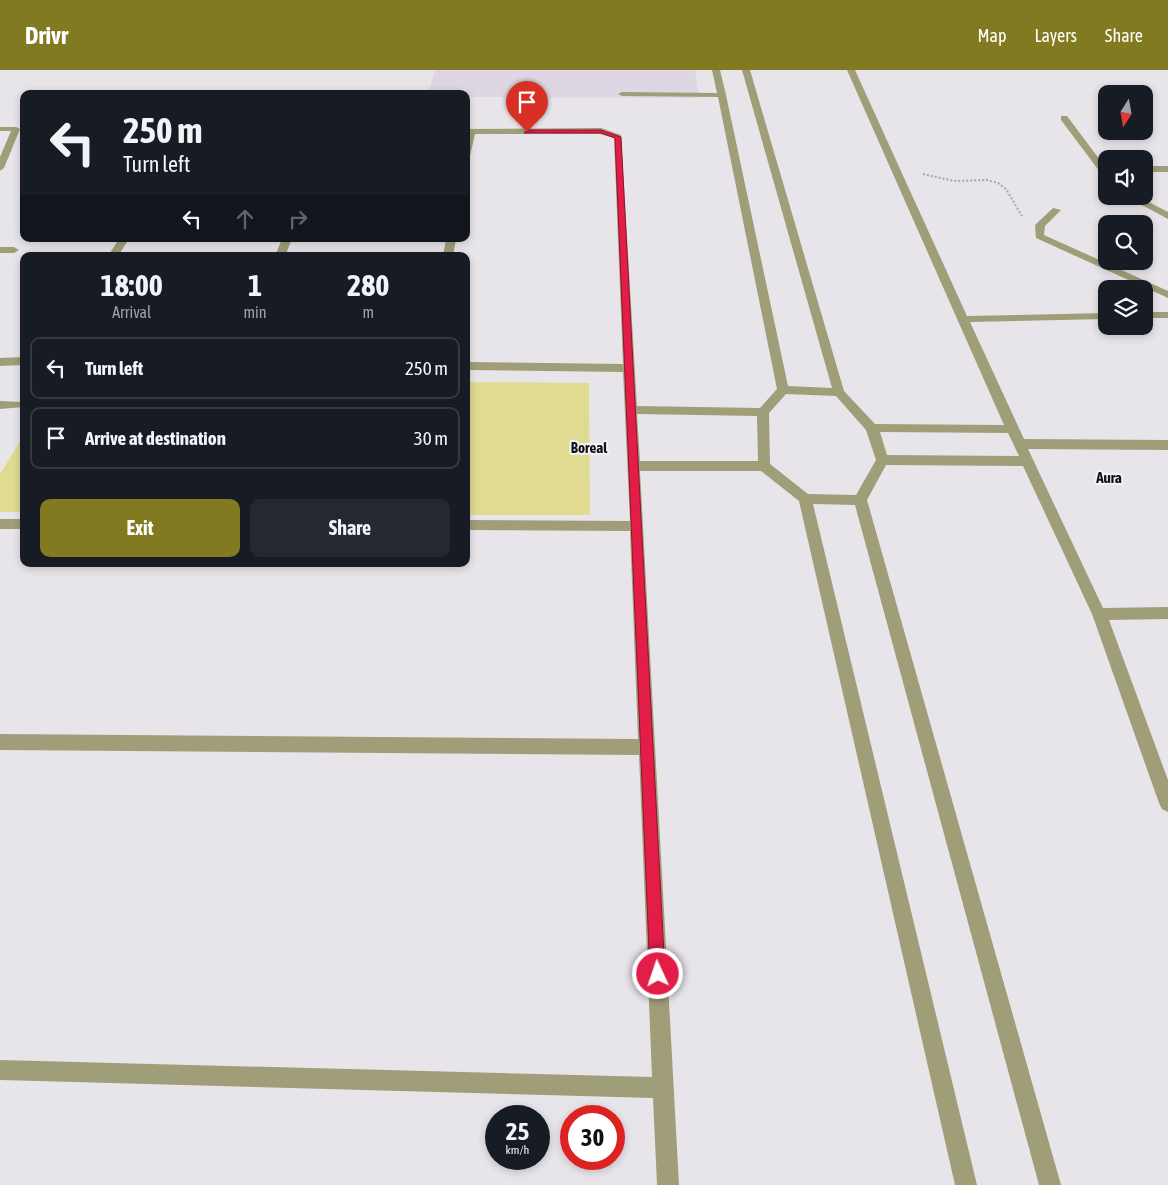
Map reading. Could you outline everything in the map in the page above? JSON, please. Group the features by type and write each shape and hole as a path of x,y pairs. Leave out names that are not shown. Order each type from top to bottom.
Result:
{"street":[{"path":"716,70 783,390"},
{"path":"746,70 839,392 872,428 882,460 860,500 1050,1185"},
{"path":"851,70 1027,461 1099,614 1168,803"},
{"path":"622,94 722,95"},
{"path":"1064,118 1098,161"},
{"path":"0,129 20,129 0,168"},
{"path":"470,132 601,132 618,137 632,410 635,526 668,1185"},
{"path":"1153,169 1168,169"},
{"path":"1147,205 1168,216"},
{"path":"1056,210 1040,225 1039,236 1168,296"},
{"path":"0,250 14,250"},
{"path":"1153,315 1168,314"},
{"path":"963,319 1098,316"},
{"path":"0,362 20,361"},
{"path":"470,366 630,368"},
{"path":"764,466 763,412 783,390 839,392"},
{"path":"0,405 19,405"},
{"path":"632,410 763,412"},
{"path":"872,428 1013,429"},
{"path":"1020,444 1168,445"},
{"path":"882,460 1027,461"},
{"path":"633,466 764,466 805,499 860,500"},
{"path":"805,499 966,1185"},
{"path":"0,524 20,524"},
{"path":"470,526 635,526"},
{"path":"1099,614 1168,613"},
{"path":"0,742 646,747"},
{"path":"0,1070 663,1088"}],"path":[{"path":"894,165 956,182 982,180 998,183 1008,192 1016,211 1040,225"}],"shaded area":[{"path":"435,70 695,70 699,98 470,97 470,90 429,90"},
{"path":"470,382 589,383 590,515 470,515"},
{"path":"20,442 20,512 0,512 0,474"}],"district":[{"name":"Boreal","path":"589,447"},
{"name":"Aura","path":"1109,477"}],"route":[{"path":"527,132 601,132 611,133 618,137 658,974"}]}
